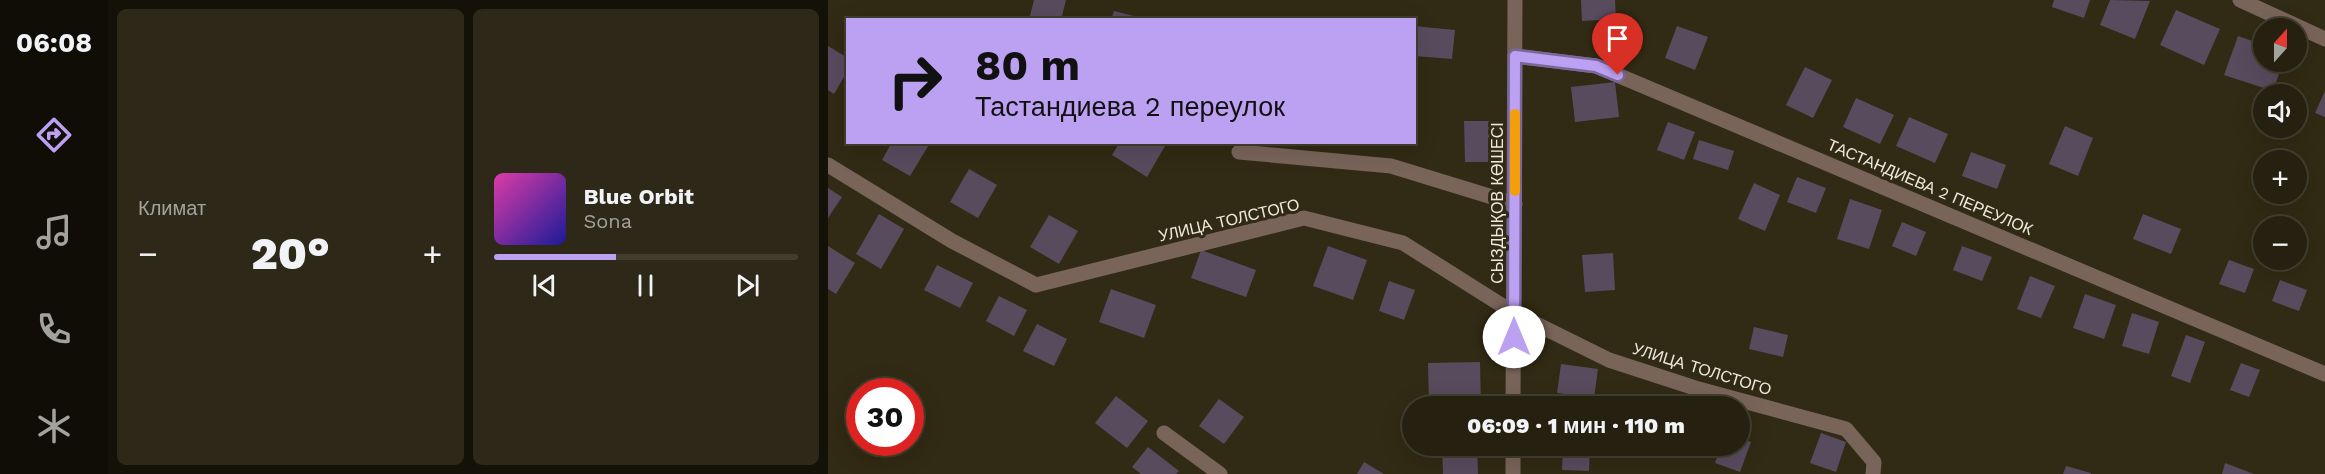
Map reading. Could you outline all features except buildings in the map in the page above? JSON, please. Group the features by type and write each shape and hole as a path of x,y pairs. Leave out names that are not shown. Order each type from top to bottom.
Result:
{"street":[{"name":"СЫЗДЫҚОВ КӨШЕСІ","path":"1513,396 1515,0"},
{"path":"2240,0 2325,39"},
{"name":"ТАСТАНДИЕВА 2 ПЕРЕУЛОК","path":"1515,56 1596,66 2325,374"},
{"path":"1239,153 1391,166 1515,204"},
{"name":"УЛИЦА ТОЛСТОГО","path":"828,165 952,241 1036,285 1304,218 1403,243 1514,313 1609,360 1695,388 1846,429 1874,462 1873,474"},
{"path":"1164,433 1220,474"},
{"path":"1513,456 1513,474"}],"slow traffic":[{"path":"1515,114 1515,191"}],"route":[{"path":"1514,337 1515,56 1596,66 1618,75"}]}
